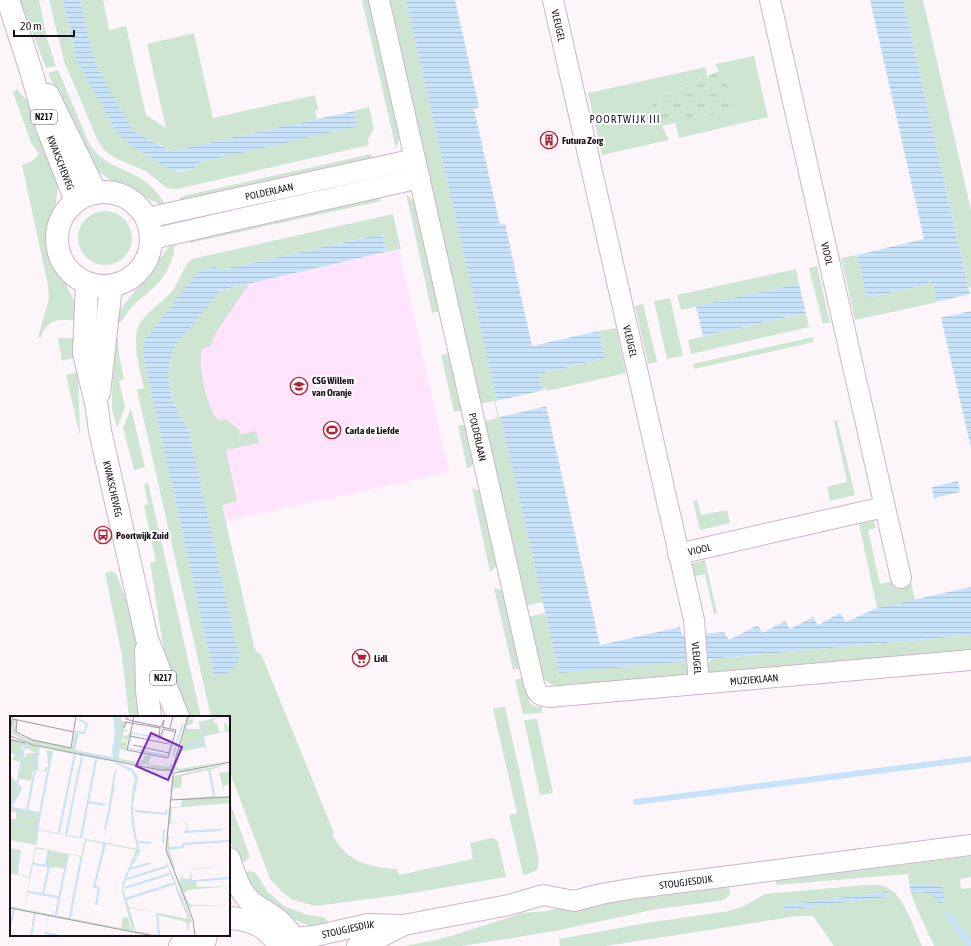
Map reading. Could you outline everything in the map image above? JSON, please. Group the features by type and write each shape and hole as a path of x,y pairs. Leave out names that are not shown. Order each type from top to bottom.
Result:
{"main road":[{"name":"KWAKSCHEWEG","path":"8,0 18,32 86,197"},
{"path":"113,193 129,199 142,211 149,228 149,255 140,270 127,281 111,286 103,287 87,284 79,280 62,262 57,245 60,221 64,213 86,197 113,193"},
{"name":"KWAKSCHEWEG","path":"87,284 84,353 97,408 100,431 147,639 178,716"},
{"name":"KWAKSCHEWEG","path":"97,408 111,286"},
{"name":"KWAKSCHEWEG","path":"147,639 147,690 150,716"},
{"path":"230,861 242,891 260,909 279,921 286,942"},
{"path":"230,918 246,920 258,925 286,942"},
{"path":"180,946 187,936"},
{"path":"201,946 206,936"}],"street":[{"name":"POLDERLAAN","path":"380,0 531,671 536,690 539,694"},
{"name":"VLEUGEL","path":"553,0 694,620 699,684"},
{"name":"VIOOL","path":"770,0 901,578"},
{"name":"POLDERLAAN","path":"149,228 415,159"},
{"name":"POLDERLAAN","path":"149,228 420,178"},
{"name":"VIOOL","path":"678,554 884,507"},
{"name":"MUZIEKLAAN","path":"539,694 541,696 549,697 971,660"},
{"name":"STOUGJESDIJK","path":"286,942 368,924 404,925 487,909 543,896 574,901 636,888 971,845"},
{"name":"STOUGJESDIJK","path":"357,946 373,941 404,925"}],"shaded area":[{"name":"CSG Willem van Oranje","path":"399,250 449,472 226,521 222,505 237,501 179,414 221,290"}],"green space":[{"path":"20,0 39,0 47,39 56,66 46,68"},
{"path":"49,0 63,0 74,49 112,124 125,140 141,152 177,172 194,169 197,163 358,125 354,111 369,107 374,129 368,139 369,145 177,189 167,188 145,171 115,158 104,150 97,139 64,61"},
{"path":"80,0 103,0 109,30 126,26 146,115 166,128 147,44 194,33 213,118 315,95 318,109 315,111 317,119 172,151 132,130 97,66 92,53"},
{"path":"362,0 371,0 400,134 396,149"},
{"path":"388,0 406,0 543,602 525,606 484,421 498,418 494,401 480,404"},
{"path":"903,0 923,0 971,210 971,287 969,288"},
{"path":"754,56 768,117 679,138 675,122 739,108 715,64"},
{"path":"706,67 707,76 650,102 669,140 602,155 588,93"},
{"path":"58,70 89,143 95,151 107,162 135,175 147,183 157,192 167,208 115,183 91,167 48,73"},
{"path":"719,71 740,108 662,126 650,102"},
{"path":"18,89 28,101 59,175 55,212 50,230 50,249 52,258 78,309 77,321 54,321 50,323 41,338 38,337 49,299 48,285 22,165 32,161 39,154 31,143 13,92"},
{"path":"371,154 373,162 178,202 180,198 187,195"},
{"path":"379,192 381,201 191,243 186,240"},
{"path":"406,193 414,202 441,311 432,313"},
{"path":"100,211 110,211 120,215 128,223 132,233 132,243 128,253 120,261 110,265 100,265 90,261 82,253 78,243 78,233 82,223 90,215"},
{"path":"393,214 401,249 386,252 382,234 225,269 220,270 216,268 197,273 180,296 143,355 214,676 224,674 235,666 238,652 189,431 179,414 170,389 168,374 172,354 177,343 186,330 221,290 249,284 217,331 210,347 202,349 202,375 210,405 217,419 226,419 240,431 239,435 256,431 259,443 226,450 237,501 222,505 255,650 262,656 334,833 332,834 337,843 351,857 368,865 397,869 399,875 473,859 470,843 491,838 498,842 506,877 406,894 316,906 293,900 282,892 270,879 230,773 230,716 211,716 137,390 144,388 138,363 136,344 138,327 149,312 173,290 187,264 192,259"},
{"path":"175,239 172,260 162,278 149,292 133,305 122,321 117,324 113,319"},
{"path":"857,255 867,298 933,283 938,302 855,320 841,258"},
{"path":"817,266 830,322 823,324 809,268"},
{"path":"796,269 799,284 681,310 677,295"},
{"path":"670,298 683,356 667,359 654,301"},
{"path":"643,304 657,362 648,364 635,306"},
{"path":"806,313 809,327 691,354 688,340"},
{"path":"616,328 626,373 547,391 547,389 543,390 539,374 605,358 599,331"},
{"path":"813,337 814,342 694,369 693,364"},
{"path":"59,338 77,338 77,357 62,361 58,340"},
{"path":"113,338 118,338 119,354 124,379 119,381 125,407 117,428 112,409"},
{"path":"451,353 464,410 454,412 441,355"},
{"path":"78,372 80,436 66,375"},
{"path":"131,408 145,467 134,470 123,428"},
{"path":"837,420 855,495 830,501 827,487 847,482 834,421"},
{"path":"466,424 474,462 471,467 467,468 458,426"},
{"path":"148,482 201,716 185,716 165,658 150,563 156,561 144,506 148,504 144,485"},
{"path":"472,488 481,491 498,565 490,572"},
{"path":"697,500 701,515 727,510 730,523 700,530 693,501"},
{"path":"874,521 876,528 868,530 880,584 910,577 915,600 877,608 859,524"},
{"path":"705,560 717,613 714,614 705,574 691,577 691,568 693,563"},
{"path":"111,571 116,574 130,609 137,647 143,716 129,716 122,656 105,573"},
{"path":"494,588 504,591 522,668 513,670"},
{"path":"545,613 559,672 686,661 688,675 559,687 547,682 542,676 528,617"},
{"path":"971,635 971,651 711,673 708,671 706,666 712,659"},
{"path":"524,678 530,703 536,707 542,706 542,713 523,714 515,680"},
{"path":"505,706 539,860 537,870 526,875 523,874 509,815 517,813 493,709"},
{"path":"537,719 553,793 540,795 524,720"},
{"path":"230,803 250,857 246,861 239,864 230,841"},
{"path":"971,856 971,877 960,879 961,889 971,888 971,946 934,946 911,893 927,893 935,897 943,894 941,885 909,884 908,874 776,885 776,881"},
{"path":"249,871 254,872 257,875 268,892 284,906 308,915 323,917 326,919 329,926 310,926 297,921 267,902 249,885 242,874"},
{"path":"866,885 883,886 894,892 899,898 908,914 922,946 834,946 813,916 797,916 606,946 560,946 559,939 646,923 729,911 746,905 765,894","holes":["887,892 888,897 784,910 783,905"]},
{"path":"729,887 730,894 725,899 719,901 657,909 555,931 461,946 404,946 454,935 523,913"}],"water":[{"path":"63,0 80,0 92,52 97,66 132,130 171,151 354,111 358,126 197,163 194,169 173,171 130,145 119,135 77,61"},
{"path":"406,0 455,0 479,107 474,109 500,225 505,224 532,346 599,331 605,358 539,374 600,645 680,627 682,636 724,632 729,640 758,625 762,633 785,621 790,629 813,617 818,625 840,613 846,622 877,608 971,587 971,635 559,673"},
{"path":"870,0 903,0 971,298 971,448 933,283 867,298 857,255 924,239"},
{"path":"382,234 386,252 221,290 177,343 172,354 168,374 171,394 179,414 189,431 239,656 234,668 223,674 214,676 143,355 144,341 197,273 215,266 218,269 225,269"},
{"path":"799,284 806,313 703,336 696,306"},
{"path":"958,481 960,492 934,498 932,487"},
{"path":"909,884 941,885 945,901 940,904 928,893 911,893"},
{"path":"887,892 888,897 784,910 783,905"}],"pier":[{"path":"971,294 971,311 939,318 936,302"},
{"path":"545,390 548,406 499,417 495,401"}],"waterway":[{"path":"636,802 971,759"},
{"path":"948,913 971,946"}],"place":[{"name":"Futura Zorg","path":"549,140"},
{"name":"CSG Willem van Oranje","path":"299,386"},
{"name":"Carla de Liefde","path":"332,430"},
{"name":"Poortwijk Zuid","path":"103,535"},
{"name":"Lidl","path":"361,658"}],"district":[{"name":"POORTWIJK III","path":"625,119"}]}
